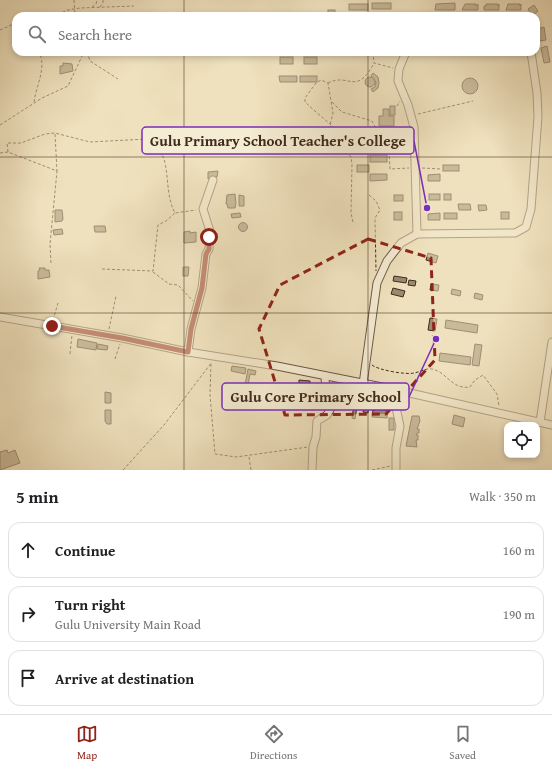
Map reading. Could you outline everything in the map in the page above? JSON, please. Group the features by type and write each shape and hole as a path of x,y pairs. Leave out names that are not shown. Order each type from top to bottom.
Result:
{"street":[{"path":"404,56 398,69 399,85 412,117 415,134 417,234"},
{"path":"363,384 377,283 387,261 400,243 417,234 509,233 523,230 526,227 531,209 538,117 538,93 532,56"},
{"path":"188,352 197,305 202,288 206,254 209,249 210,231 203,209 213,180"},
{"path":"0,317 108,335 188,352 277,366 392,389 552,425"},
{"path":"540,422 552,342"},
{"path":"312,470 313,447 316,437 317,421 327,415 336,399 326,397 326,376"},
{"path":"392,389 400,426 396,448 396,468"}],"path":[{"path":"74,0 75,12"},
{"path":"92,7 96,4 97,0"},
{"path":"100,7 103,0"},
{"path":"64,12 75,8 134,6"},
{"path":"0,30 12,25"},
{"path":"34,103 42,70 41,56"},
{"path":"0,125 34,103 68,86 82,56"},
{"path":"88,56 93,64 118,79"},
{"path":"328,83 333,80 350,82 359,81 368,75 374,63 373,56"},
{"path":"374,63 398,69"},
{"path":"328,83 321,80 316,83 304,99 330,125 348,138 363,154"},
{"path":"328,83 333,113 330,125 332,133 351,157 353,186 351,213 353,222"},
{"path":"412,117 430,110 473,101"},
{"path":"331,102 342,112 372,121 389,152 391,169"},
{"path":"389,152 392,143 392,131"},
{"path":"51,263 50,244 57,171 55,133"},
{"path":"8,152 7,143 22,143 45,134 55,133 90,142 147,139 154,143 155,148 163,157 170,204 175,213"},
{"path":"0,153 8,152 57,171"},
{"path":"369,195 376,201 380,210 375,218 374,251 377,283"},
{"path":"153,271 158,225 166,221 175,213 203,209"},
{"path":"102,269 153,271 169,284 178,285 197,305"},
{"path":"108,335 116,296"},
{"path":"52,326 58,303"},
{"path":"70,354 72,330"},
{"path":"116,358 122,338"},
{"path":"123,470 164,425 211,364 214,356"},
{"path":"367,359 373,367 413,374 426,369 437,370 459,387 470,387 475,380 483,375 497,394 499,414"},
{"path":"211,364 210,395 215,454 229,457 248,456 313,447"},
{"path":"248,456 251,470"},
{"path":"372,470 396,468"}],"highlighted area":[{"path":"368,239 431,258 435,360 386,414 285,415 259,329 280,285"}],"building":[{"path":"372,3 391,3 391,9 372,9"},
{"path":"455,3 455,10 435,10 436,4"},
{"path":"349,4 368,4 368,10 349,10"},
{"path":"465,4 476,4 476,6 478,4 478,10 462,10"},
{"path":"486,4 498,4 498,6 499,4 499,10 484,10 484,6 486,6"},
{"path":"508,4 520,4 520,6 521,4 521,10 506,10"},
{"path":"534,5 538,11 530,12 528,9"},
{"path":"328,10 335,10 335,12 328,12"},
{"path":"544,27 546,40 540,41 540,28"},
{"path":"547,46 550,62 544,63 541,48"},
{"path":"280,57 293,57 293,64 280,64"},
{"path":"304,57 317,57 317,64 304,64"},
{"path":"63,63 72,64 73,71 60,74 60,66 63,66"},
{"path":"373,73 378,77 379,83 378,88 373,92 371,89 375,87 376,82 371,76"},
{"path":"279,76 297,76 297,82 280,82"},
{"path":"300,76 317,76 317,82 300,82"},
{"path":"370,77 375,82 370,87 365,82"},
{"path":"470,78 477,83 478,86 473,93 470,94 463,89 462,86 467,79"},
{"path":"390,106 395,106 395,115 390,115"},
{"path":"383,109 389,109 389,116 394,116 394,126 379,126 379,116 383,116"},
{"path":"370,155 387,155 387,162 370,162"},
{"path":"357,165 369,165 369,172 357,172"},
{"path":"443,165 459,165 459,171 443,171"},
{"path":"218,171 217,177 208,179 208,172"},
{"path":"370,174 387,174 387,180 370,181"},
{"path":"440,174 440,181 428,181 428,175"},
{"path":"235,194 235,208 228,208 226,204 227,195"},
{"path":"429,194 440,194 440,200 429,200"},
{"path":"444,194 451,194 451,200 444,200"},
{"path":"239,195 244,196 244,206 239,206"},
{"path":"394,195 403,195 403,201 394,201"},
{"path":"458,204 470,204 471,210 459,210"},
{"path":"478,205 486,205 487,210 479,211"},
{"path":"55,210 62,210 62,221 55,222"},
{"path":"394,212 402,212 402,220 394,220"},
{"path":"501,212 509,212 509,219 501,219"},
{"path":"240,213 241,217 232,218 231,214"},
{"path":"440,213 440,220 428,220 428,214"},
{"path":"444,213 457,213 457,219 444,219"},
{"path":"241,223 245,223 247,227 245,231 241,231 239,229 239,225"},
{"path":"94,226 105,226 106,232 95,232"},
{"path":"62,229 63,234 54,235 53,230"},
{"path":"190,231 190,233 196,232 196,242 184,243 184,232"},
{"path":"428,253 438,256 436,263 426,260"},
{"path":"183,267 189,267 188,276 183,276"},
{"path":"39,268 49,270 50,277 38,279"},
{"path":"394,276 407,278 406,283 393,281"},
{"path":"409,280 416,281 415,286 408,285"},
{"path":"431,284 439,285 438,291 430,290"},
{"path":"393,288 405,291 403,297 391,294"},
{"path":"452,289 461,291 460,296 451,294"},
{"path":"475,293 483,295 482,300 474,298"},
{"path":"430,318 437,319 435,331 428,330"},
{"path":"446,320 478,325 477,333 445,328"},
{"path":"78,339 97,343 96,350 77,347"},
{"path":"98,344 108,346 107,350 97,349"},
{"path":"475,344 482,345 479,366 472,365"},
{"path":"440,353 471,357 470,365 439,361"},
{"path":"232,366 246,368 245,374 231,371"},
{"path":"248,369 256,371 255,375 250,374 248,385 245,385"},
{"path":"299,380 310,381 310,403 298,402"},
{"path":"356,390 370,392 368,413 363,412 365,400 358,400 355,419 352,418"},
{"path":"105,392 111,393 111,403 105,403"},
{"path":"376,407 388,411 387,418 372,417 373,410 376,410"},
{"path":"105,410 111,410 111,424 107,424 105,421"},
{"path":"454,415 465,418 463,427 452,424"},
{"path":"412,416 419,416 420,421 417,429 419,429 419,433 416,435 418,435 418,440 416,440 417,447 406,446"},
{"path":"389,418 394,418 394,430 389,430"},
{"path":"7,450 8,453 15,450 20,463 0,470 0,452"}],"place":[{"name":"Gulu Primary School Teacher's College","path":"427,208"},
{"name":"Gulu Core Primary School","path":"436,339"}],"route":[{"path":"52,326 122,338 188,352 191,329 202,288 206,254 209,249 209,237"}]}
